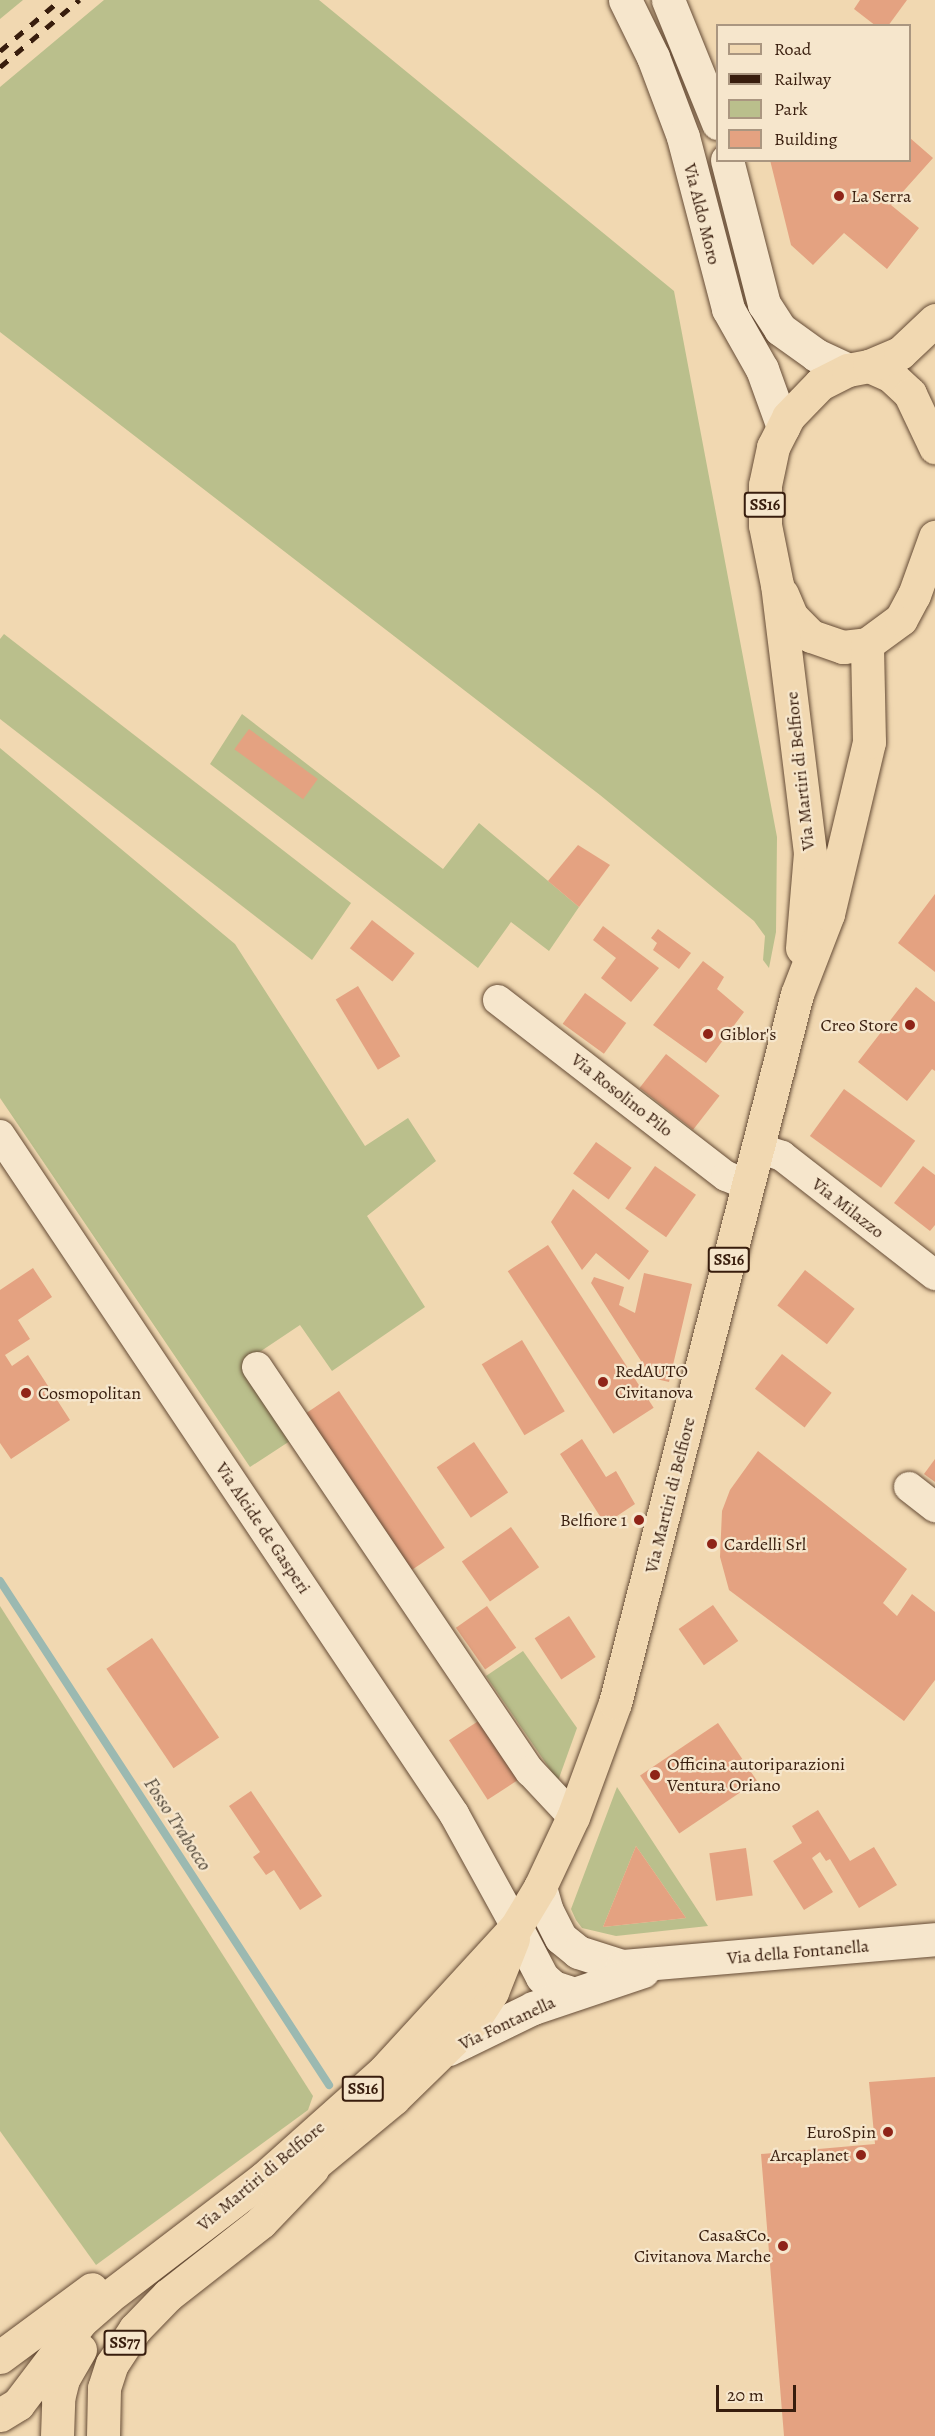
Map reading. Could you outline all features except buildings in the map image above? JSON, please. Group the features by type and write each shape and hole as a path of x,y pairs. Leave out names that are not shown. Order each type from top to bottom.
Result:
{"main road":[{"name":"SS16","path":"858,368 900,353 935,320"},
{"name":"Via Martiri di Belfiore","path":"797,994 810,853 777,585 765,525 765,485 773,447 801,400 820,384 858,368"},
{"path":"858,368 891,376 910,394 935,447"},
{"path":"867,644 886,634 901,619 914,595 935,537"},
{"name":"Via Martiri di Belfiore","path":"57,2436 57,2399 63,2379 97,2328 312,2169 441,2054 473,2021 492,1992 516,1927 540,1887 573,1817 615,1703 797,994 828,914 862,780 870,719 867,644 843,647 811,636 792,617 777,585"},
{"name":"Via Martiri di Belfiore","path":"0,2416 26,2396 81,2322 264,2178 384,2071 516,1927"},
{"name":"SS77","path":"103,2436 104,2388 112,2364 135,2329 168,2295 261,2222 312,2169"},
{"name":"SS16","path":"0,2357 138,2255 193,2233"},
{"name":"Via Martiri di Belfiore","path":"0,2416 25,2422 47,2436"}],"street":[{"name":"Via Aldo Moro","path":"625,0 653,57 683,137 728,309 762,369 783,427"},
{"path":"668,0 716,120"},
{"name":"Via Aldo Moro","path":"728,162 764,304 780,329 816,355 858,368"},
{"name":"Via Rosolino Pilo","path":"498,1000 726,1176 748,1185"},
{"name":"Via Alcide de Gasperi","path":"0,1135 454,1814 516,1927"},
{"name":"Via Milazzo","path":"758,1149 782,1156 935,1275"},
{"path":"257,1367 531,1771 573,1817"},
{"path":"909,1487 935,1507"},
{"path":"540,1887 554,1926 578,1952 622,1966 662,1965"},
{"name":"Via Fontanella","path":"516,1927 542,1977 553,1987 572,1993"},
{"name":"Via della Fontanella","path":"662,1965 935,1939"},
{"name":"Via Fontanella","path":"441,2054 489,2027 572,1993 662,1965"}],"green space":[{"path":"0,0 23,0 0,19"},
{"path":"104,0 319,0 674,291 777,837 776,932 769,968 763,960 765,936 754,921 600,795 0,332 0,87"},
{"path":"4,634 351,903 312,960 0,719 0,639"},
{"path":"242,714 443,869 479,823 579,907 549,951 511,922 478,968 210,764"},
{"path":"0,748 235,944 365,1146 408,1118 436,1161 367,1216 425,1307 332,1371 300,1325 243,1363 293,1439 250,1467 0,1098"},
{"path":"0,1606 313,2096 308,2110 96,2265 0,2131"},
{"path":"523,1651 577,1728 558,1781 486,1676"},
{"path":"617,1787 708,1926 616,1936 582,1928 571,1909","holes":["636,1846 686,1918 603,1927"]}],"waterway":[{"name":"Fosso Trabocco","path":"0,1581 329,2085"}],"railway":[{"path":"0,51 60,0"},
{"path":"0,67 79,0"}],"place":[{"name":"La Serra","path":"839,196"},
{"name":"Creo Store","path":"910,1025"},
{"name":"Giblor's","path":"708,1034"},
{"name":"RedAUTO Civitanova","path":"603,1382"},
{"name":"Cosmopolitan","path":"26,1393"},
{"name":"Belfiore 1","path":"639,1520"},
{"name":"Cardelli Srl","path":"712,1544"},
{"name":"Officina autoriparazioni Ventura Oriano","path":"655,1775"},
{"name":"EuroSpin","path":"888,2132"},
{"name":"Arcaplanet","path":"861,2155"},
{"name":"Casa&Co. Civitanova Marche","path":"783,2246"}]}
